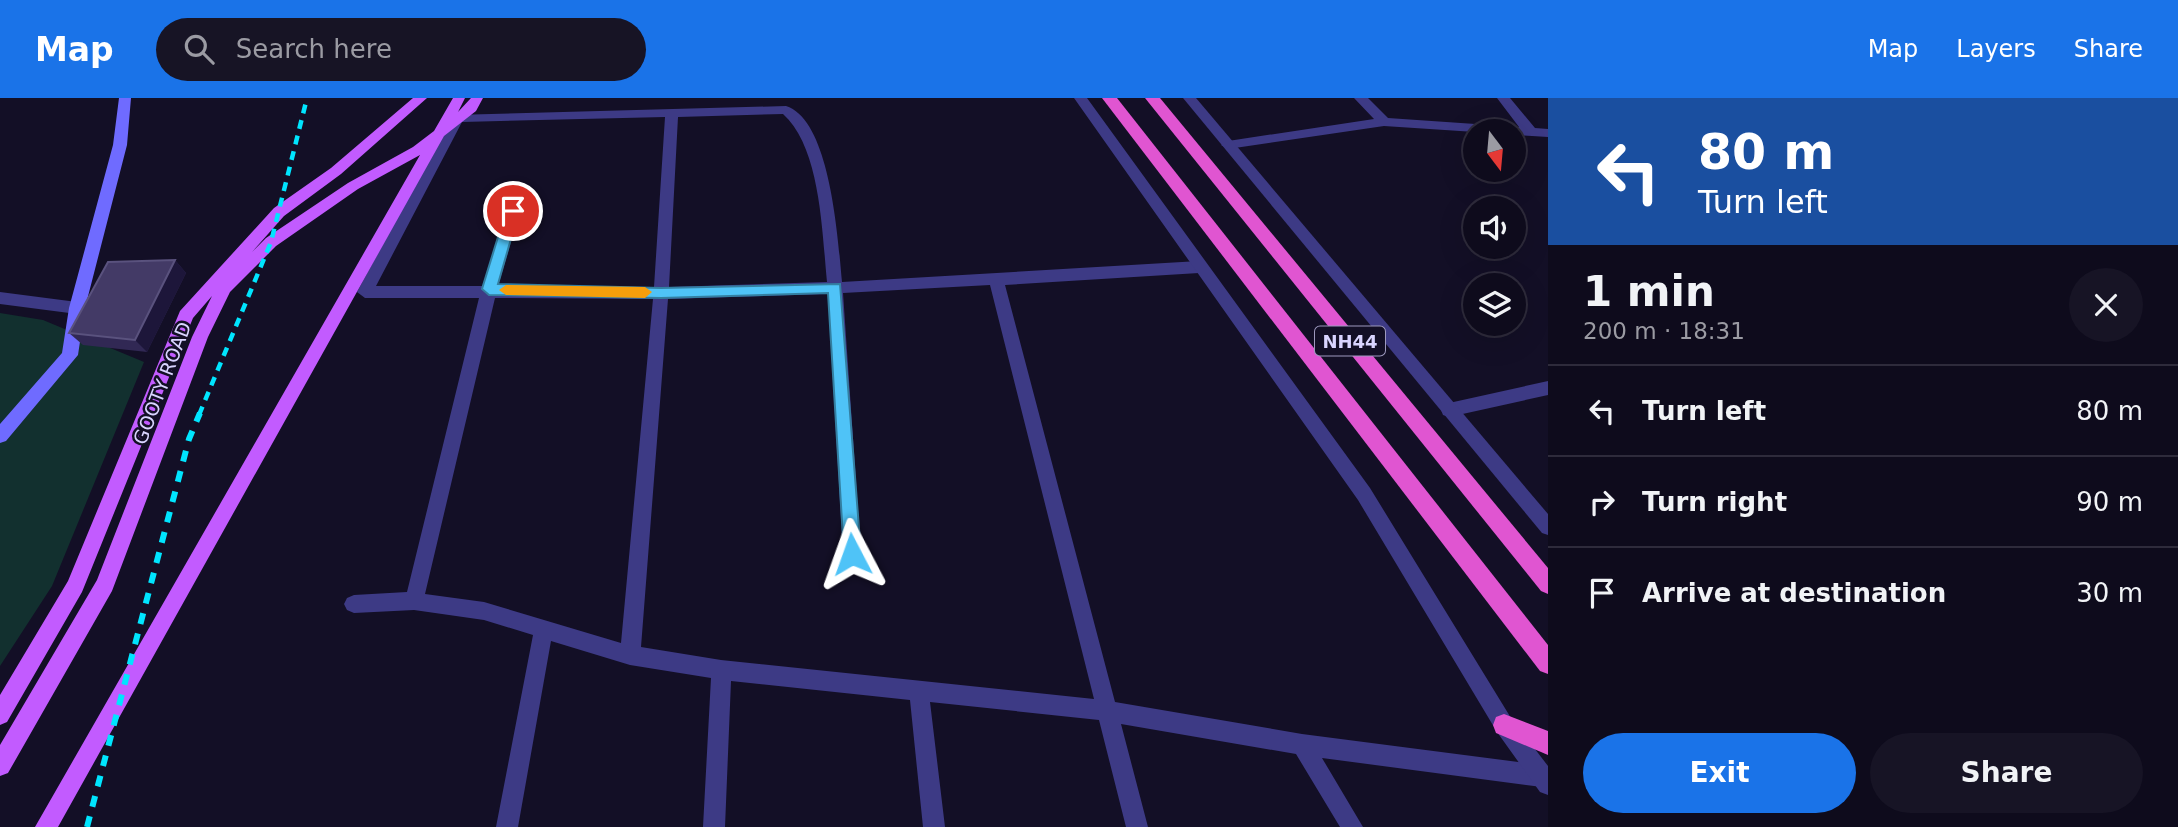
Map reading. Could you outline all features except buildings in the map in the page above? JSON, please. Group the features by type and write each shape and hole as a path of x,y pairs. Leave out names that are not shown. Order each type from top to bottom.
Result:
{"highway":[{"name":"NH44","path":"1109,98 1548,663"},
{"name":"NH44","path":"1152,98 1548,584"},
{"path":"1504,724 1548,743"}],"main road":[{"path":"0,436 70,355 77,308 120,145 125,98"},
{"name":"GOOTY ROAD","path":"0,715 75,586 187,315 279,212 336,171 421,98"},
{"path":"46,827 466,106"},
{"name":"GOOTY ROAD","path":"0,765 105,585 200,337 224,289 271,243 312,212 418,150 466,106"}],"street":[{"path":"1080,98 1363,494 1504,724 1545,780"},
{"path":"1189,98 1548,527"},
{"path":"1360,98 1384,122"},
{"path":"1503,98 1531,132"},
{"path":"852,554 835,287 825,188 802,124 786,110 672,114 466,106 365,292 489,289 661,293 835,287 996,280 1199,267"},
{"path":"630,655 661,293 672,114"},
{"path":"1228,145 1384,122 1548,132"},
{"path":"414,601 489,289 513,211"},
{"path":"996,280 1136,827"},
{"path":"0,298 77,308"},
{"path":"1449,410 1548,388"},
{"path":"354,604 414,601 484,611 630,655 721,670 919,693 1107,710 1302,745 1545,780"},
{"path":"507,827 544,627"},
{"path":"714,827 721,670"},
{"path":"919,693 934,827"},
{"path":"1302,745 1352,827"}],"green space":[{"path":"0,313 43,320 144,362 52,586 0,666"}],"railway":[{"path":"199,415 271,242 307,98"},
{"path":"87,827 189,439 200,413"}],"slow traffic":[{"path":"506,290 645,292"}],"route":[{"path":"513,211 489,289 661,293 835,287 852,554"}]}
